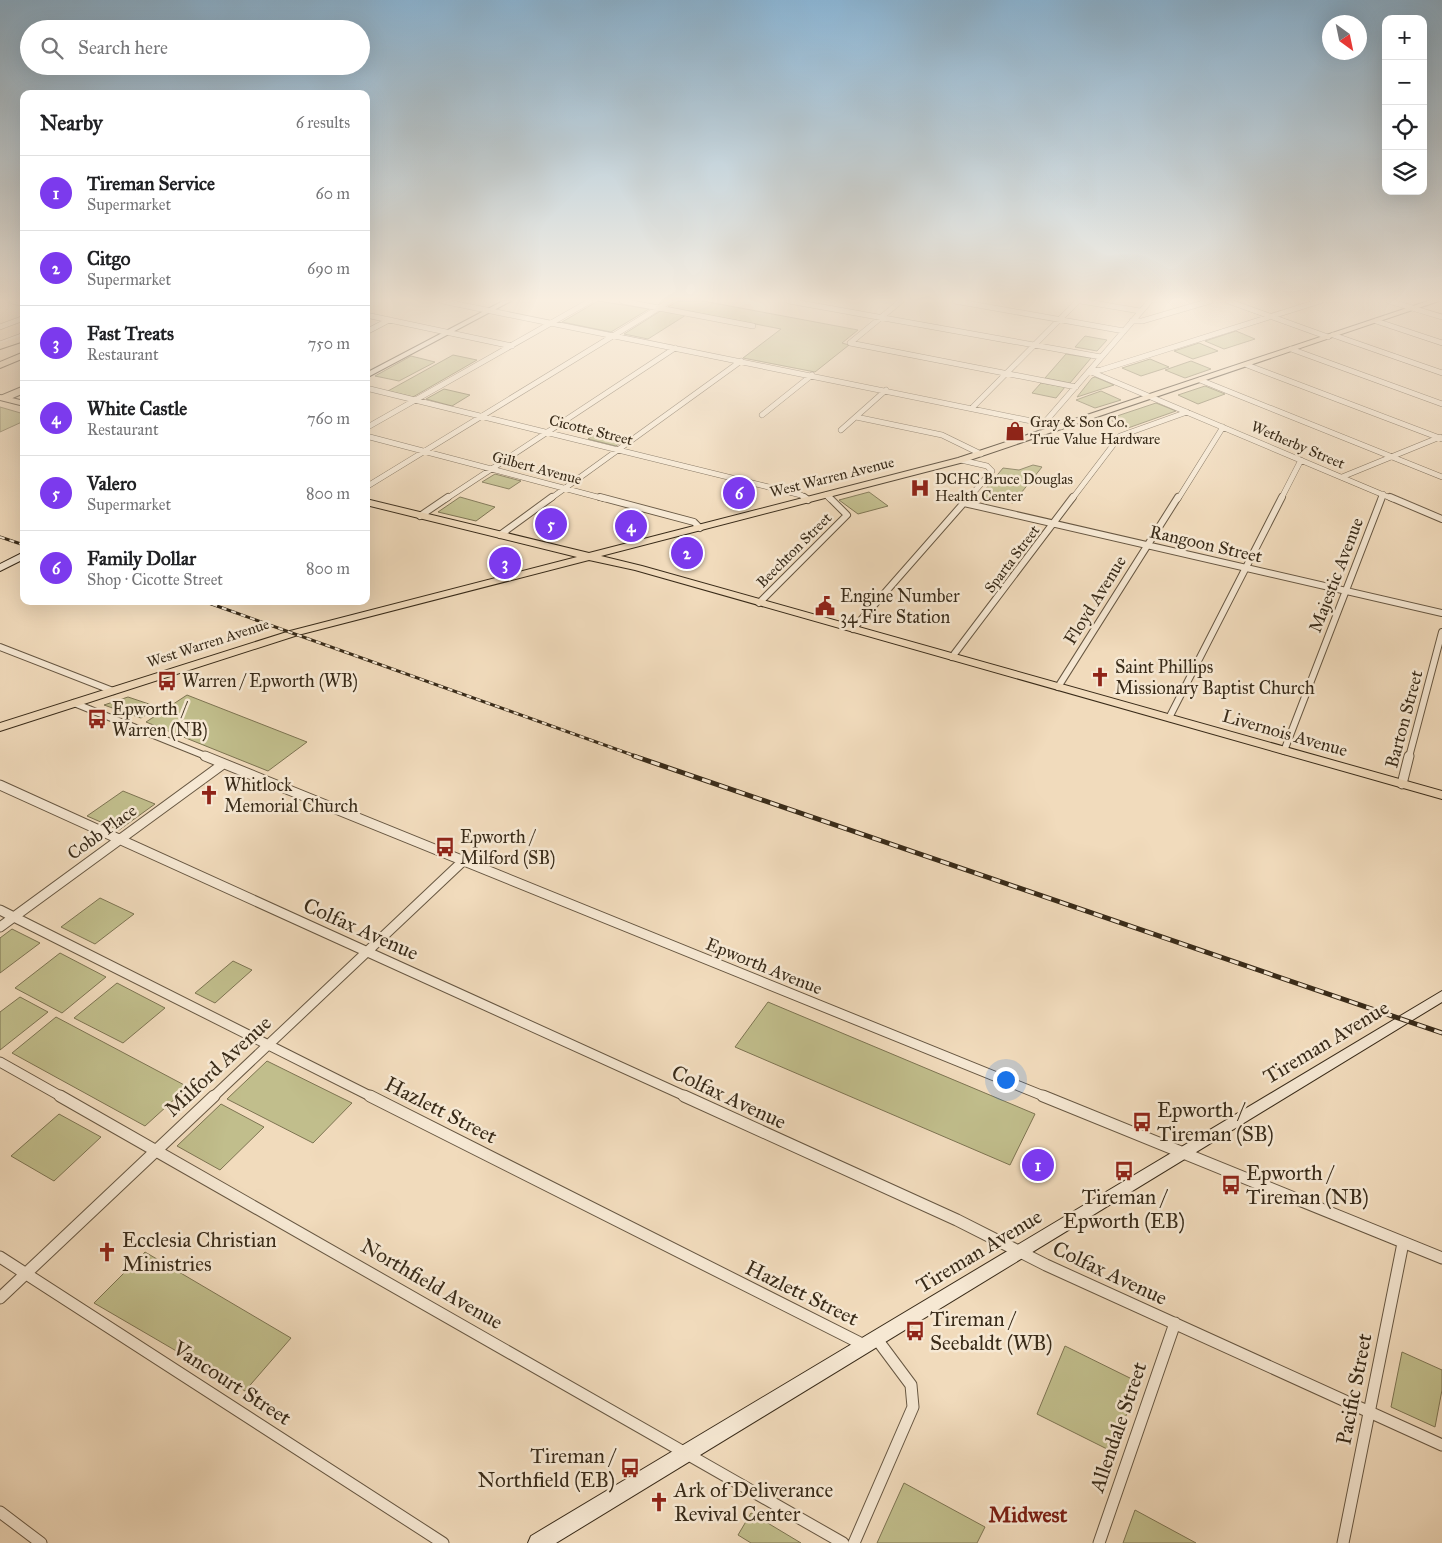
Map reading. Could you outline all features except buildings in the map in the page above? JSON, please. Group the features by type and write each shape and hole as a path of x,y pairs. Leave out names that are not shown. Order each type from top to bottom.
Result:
{"highway":[{"path":"2,398 20,391"}],"main road":[{"name":"West Warren Avenue","path":"0,727 294,633 961,460 1220,373"},
{"path":"2,398 20,401"},
{"name":"Livernois Avenue","path":"370,503 590,556 1442,795"}],"street":[{"path":"370,426 464,373"},
{"path":"370,485 553,373"},
{"path":"420,516 637,373"},
{"path":"500,535 725,373"},
{"path":"802,373 1045,422 1061,427"},
{"path":"1002,373 1076,387"},
{"path":"1045,422 1088,373"},
{"name":"Wetherby Street","path":"1095,373 1442,519"},
{"path":"1270,373 1441,437"},
{"path":"1355,373 1442,404"},
{"path":"973,408 1007,374"},
{"path":"762,415 812,375"},
{"path":"1200,380 1442,477"},
{"name":"Cicotte Street","path":"370,389 801,495 808,500"},
{"path":"841,430 886,390"},
{"name":"Sparta Street","path":"952,658 1120,436 1187,412"},
{"path":"856,417 942,435 981,454"},
{"name":"Floyd Avenue","path":"1058,687 1222,427"},
{"name":"Gilbert Avenue","path":"370,437 694,522 700,528"},
{"path":"1342,477 1441,437"},
{"path":"853,629 992,471 987,466 961,460"},
{"path":"1169,718 1301,460"},
{"name":"Majestic Avenue","path":"1284,751 1383,494"},
{"name":"Beechton Street","path":"759,603 847,515 826,496"},
{"name":"Rangoon Street","path":"964,503 1442,613"},
{"path":"0,568 20,557"},
{"name":"Barton Street","path":"1402,784 1442,632"},
{"path":"0,647 113,691"},
{"name":"Epworth Avenue","path":"74,704 1442,1258"},
{"name":"Cobb Place","path":"0,927 223,764"},
{"name":"Colfax Avenue","path":"0,785 1442,1445"},
{"name":"Milford Avenue","path":"0,1298 462,862"},
{"name":"Hazlett Street","path":"0,910 870,1342"},
{"name":"Tireman Avenue","path":"538,1543 1442,996"},
{"name":"Northfield Avenue","path":"0,1062 843,1543"},
{"name":"Pacific Street","path":"1343,1543 1403,1243"},
{"name":"Vancourt Street","path":"0,1256 443,1543"},
{"name":"Allendale Street","path":"1099,1543 1175,1324"},
{"path":"854,1543 913,1407 911,1385 870,1342"},
{"path":"0,1512 41,1543"}],"shaded area":[{"path":"380,373 414,373 399,381 375,376"},
{"path":"420,373 455,373 413,397 388,391"},
{"path":"1049,373 1078,373 1070,383 1045,378"},
{"path":"1134,373 1150,373 1141,376"},
{"path":"1173,373 1199,373 1185,378"},
{"path":"1095,377 1114,385 1077,397 1092,378"},
{"path":"1041,383 1065,387 1056,398 1032,393"},
{"path":"1205,386 1225,394 1198,404 1178,395"},
{"path":"444,389 470,395 452,406 426,399"},
{"path":"1101,391 1121,400 1095,408 1076,400"},
{"path":"1156,403 1176,411 1128,428 1108,419"},
{"path":"0,407 20,413 20,423 0,432"},
{"path":"601,430 628,437 616,446 588,439"},
{"path":"1033,465 1042,467 1013,503 980,496 1003,468 1019,470"},
{"path":"495,474 521,481 509,489 482,482"},
{"path":"869,492 888,506 858,514 839,500"},
{"path":"460,497 495,507 476,521 438,512"},
{"path":"187,695 307,742 268,771 146,722"},
{"path":"128,697 158,707 141,718 104,705"},
{"path":"123,791 155,804 119,830 87,816"},
{"path":"100,898 134,914 95,944 61,927"},
{"path":"12,929 40,943 0,973 0,938"},
{"path":"60,953 106,977 62,1013 15,988"},
{"path":"233,961 252,970 215,1003 195,993"},
{"path":"117,983 165,1008 123,1043 74,1018"},
{"path":"20,997 48,1012 0,1050 0,1012"},
{"path":"768,1002 1035,1114 1010,1165 735,1047"},
{"path":"56,1017 188,1087 145,1126 12,1053"},
{"path":"267,1061 352,1103 313,1143 227,1099"},
{"path":"221,1104 264,1127 220,1170 177,1146"},
{"path":"59,1114 101,1137 54,1181 11,1156"},
{"path":"145,1252 291,1338 245,1391 94,1303"},
{"path":"1065,1346 1138,1382 1113,1452 1037,1414"},
{"path":"1402,1352 1442,1370 1442,1390 1435,1427 1391,1407"},
{"path":"904,1483 985,1527 977,1543 877,1543"},
{"path":"1135,1510 1196,1543 1123,1543"},
{"path":"751,1513 801,1543 751,1543 738,1535"}],"railway":[{"path":"0,537 20,544"},
{"path":"214,605 638,757"},
{"path":"634,756 1442,1033"}],"place":[{"name":"Gray & Son Co. True Value Hardware","path":"1015,431"},
{"name":"DCHC Bruce Douglas Health Center","path":"920,488"},
{"name":"Family Dollar","path":"739,493"},
{"name":"Valero","path":"551,524"},
{"name":"White Castle","path":"631,526"},
{"name":"Citgo","path":"687,553"},
{"name":"Fast Treats","path":"505,563"},
{"name":"Engine Number 34 Fire Station","path":"825,606"},
{"name":"Saint Phillips Missionary Baptist Church","path":"1100,677"},
{"name":"Warren / Epworth (WB)","path":"167,681"},
{"name":"Epworth / Warren (NB)","path":"97,719"},
{"name":"Whitlock Memorial Church","path":"209,795"},
{"name":"Epworth / Milford (SB)","path":"445,847"},
{"name":"Epworth / Tireman (SB)","path":"1142,1122"},
{"name":"Tireman Service","path":"1038,1165"},
{"name":"Tireman / Epworth (EB)","path":"1124,1171"},
{"name":"Epworth / Tireman (NB)","path":"1231,1185"},
{"name":"Ecclesia Christian Ministries","path":"107,1252"},
{"name":"Tireman / Seebaldt (WB)","path":"915,1331"},
{"name":"Tireman / Northfield (EB)","path":"630,1468"},
{"name":"Ark of Deliverance Revival Center","path":"659,1502"}],"district":[{"name":"Midwest","path":"1028,1514"}]}
